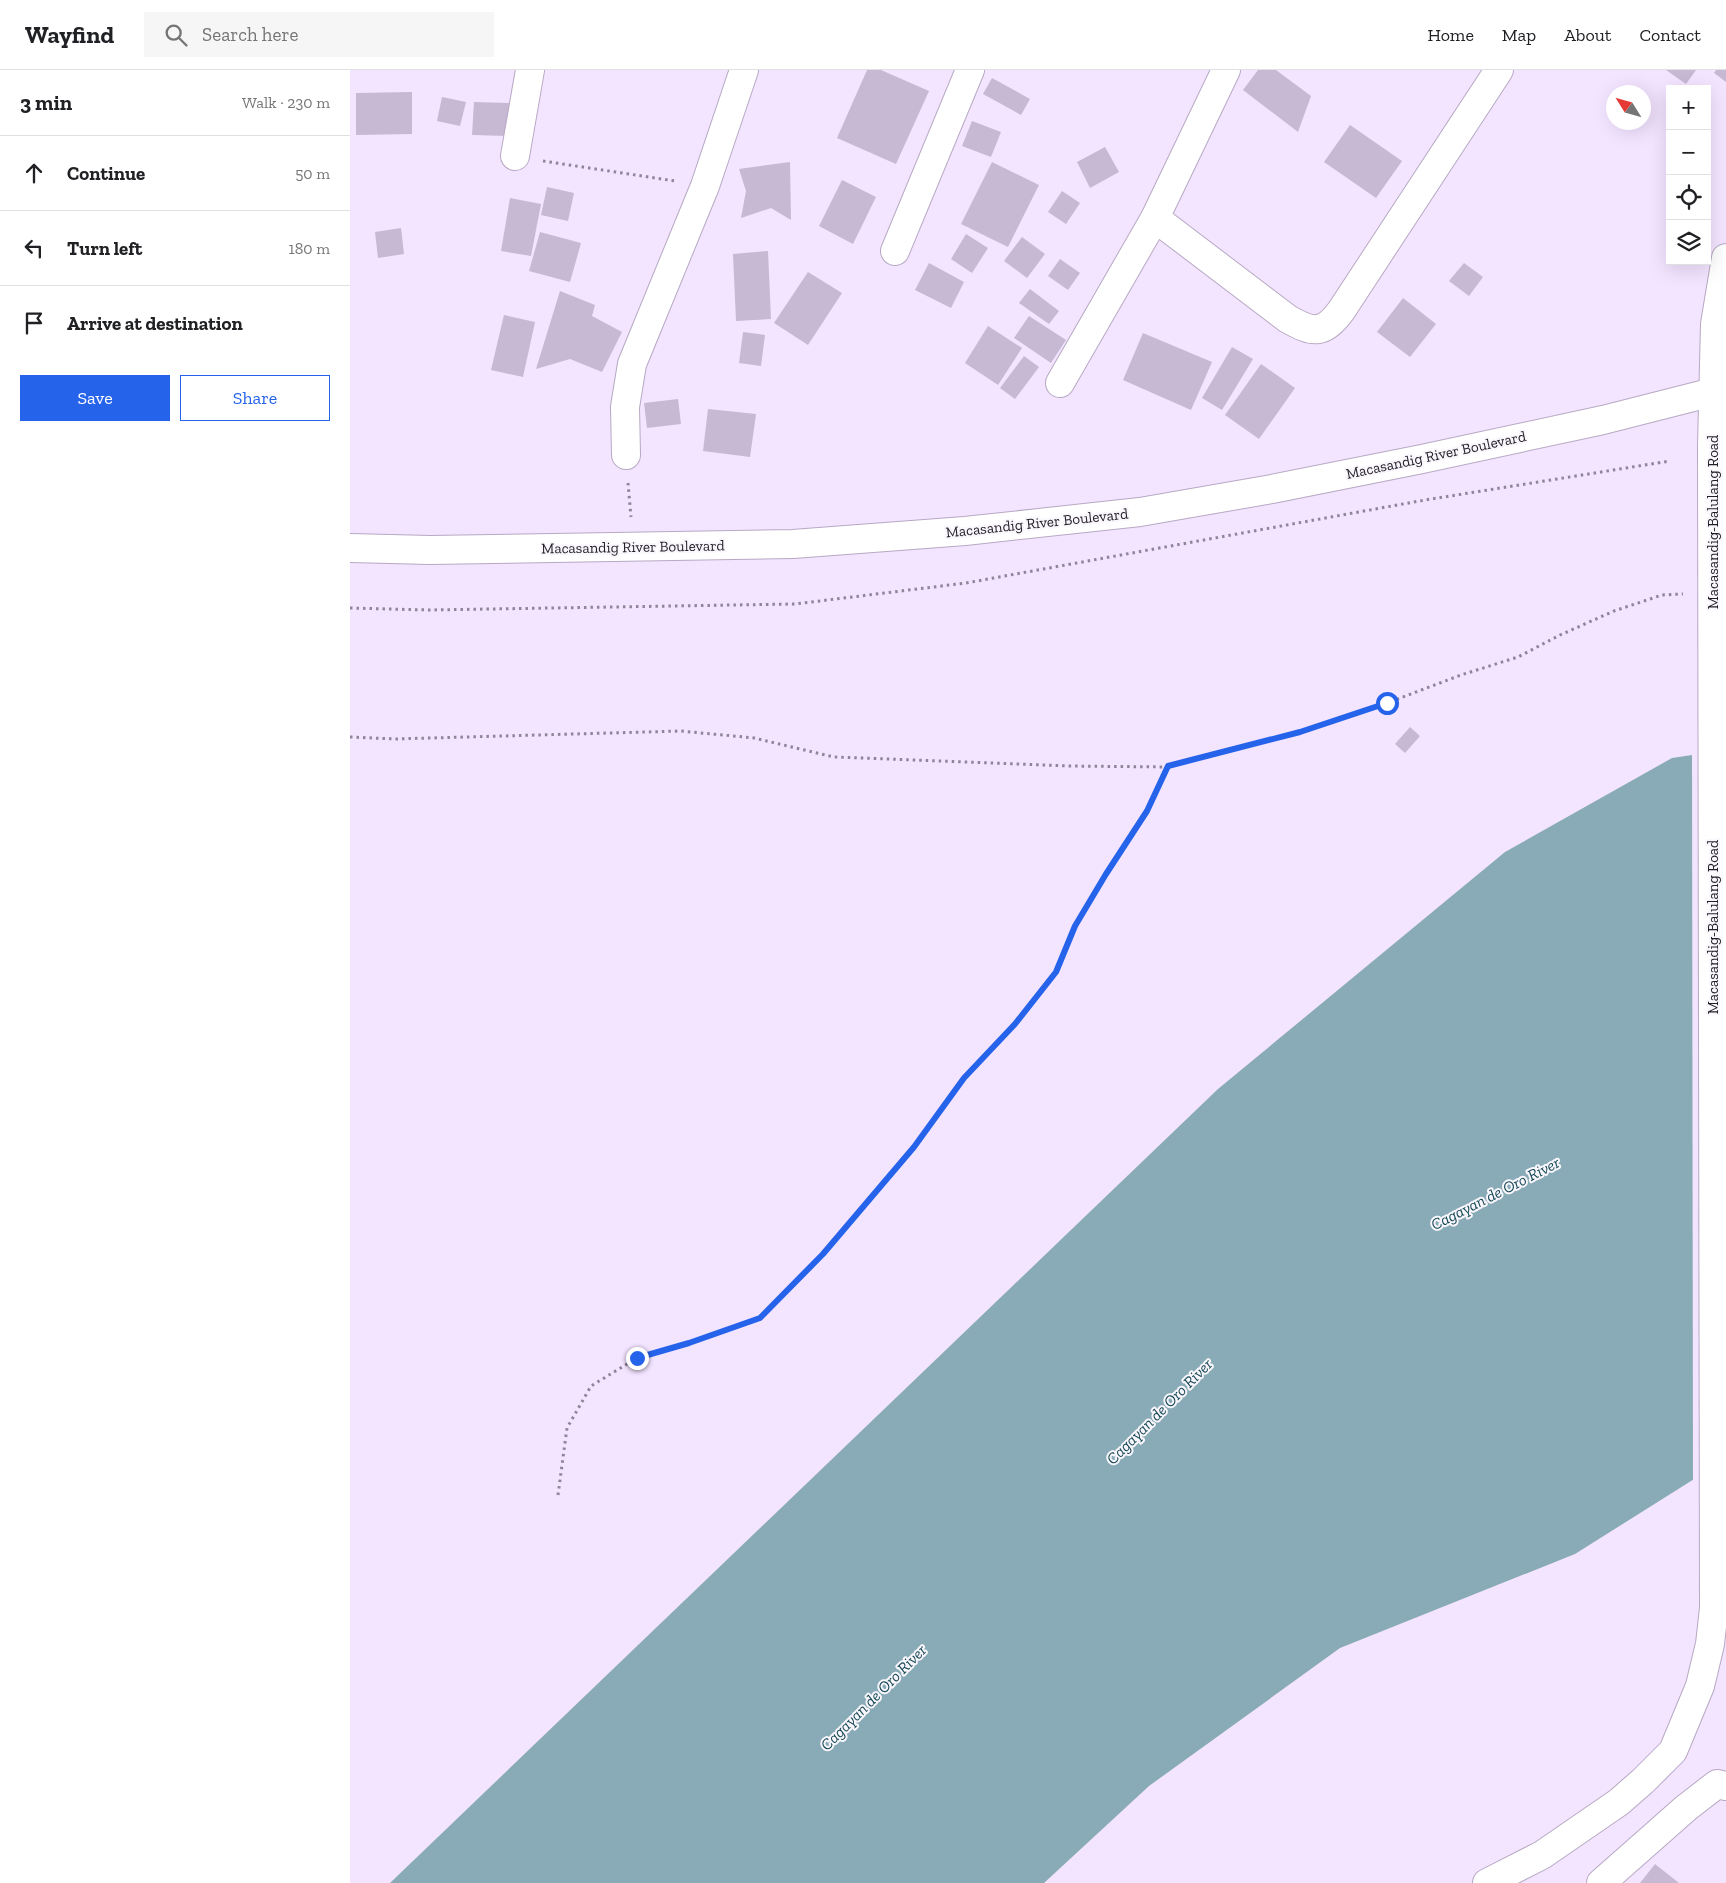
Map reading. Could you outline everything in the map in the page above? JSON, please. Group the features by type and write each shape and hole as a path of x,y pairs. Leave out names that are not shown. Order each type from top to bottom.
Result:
{"street":[{"path":"515,156 530,70"},
{"path":"626,455 624,407 632,364 705,186 744,70"},
{"path":"895,251 970,70"},
{"path":"1060,383 1155,218 1226,70"},
{"path":"1155,218 1288,319 1303,328 1319,330 1331,324 1341,311 1499,70"},
{"name":"Macasandig-Balulang Road","path":"1487,1883 1542,1854 1619,1802 1673,1751 1700,1686 1710,1644 1714,1608 1712,446 1719,392 1715,324 1726,258"},
{"name":"Macasandig River Boulevard","path":"350,548 430,550 803,544 965,531 1140,512 1272,489 1422,459 1603,420 1719,392"},
{"path":"1601,1883 1686,1808 1717,1784 1726,1786"}],"path":[{"path":"515,156 705,186"},
{"path":"626,455 633,548"},
{"path":"350,608 429,610 795,604 966,582 1424,500 1670,461"},
{"path":"350,737 395,739 681,731 754,738 834,757 1069,766 1168,766 1308,729 1387,703 1518,657 1560,635 1614,612 1662,595 1689,594"},
{"path":"558,1495 567,1428 591,1386 637,1358 689,1343 760,1318 823,1254 914,1147 964,1078 1015,1024 1056,972 1075,926 1147,811 1168,766"}],"water":[{"name":"Cagayan de Oro River","path":"1726,750 1726,1459 1575,1554 1340,1648 1149,1786 1044,1883 390,1883 1218,1089 1505,852 1672,758"}],"pier":[{"path":"1726,747 1726,1461 1693,1482 1692,752"}],"building":[{"path":"867,70 881,70 929,91 896,164 837,138"},
{"path":"1258,70 1276,70 1311,96 1298,132 1243,90"},
{"path":"1666,70 1696,70 1686,84"},
{"path":"1716,70 1726,70 1726,82 1714,73"},
{"path":"992,78 1030,99 1021,115 983,94"},
{"path":"412,92 412,134 356,135 356,93"},
{"path":"442,97 466,102 460,126 437,121"},
{"path":"474,102 509,103 507,136 472,135"},
{"path":"972,121 1001,132 991,157 962,146"},
{"path":"1350,125 1402,161 1376,198 1324,162"},
{"path":"1105,147 1119,172 1090,188 1077,162"},
{"path":"790,162 791,220 771,208 741,218 746,191 739,169"},
{"path":"992,162 1039,185 1008,247 961,224"},
{"path":"842,180 876,197 853,244 819,226"},
{"path":"547,187 574,193 568,221 541,215"},
{"path":"1062,191 1080,203 1066,224 1048,212"},
{"path":"510,198 541,204 531,256 501,251"},
{"path":"401,228 404,254 378,258 375,232"},
{"path":"540,232 581,243 570,282 529,271"},
{"path":"966,234 988,248 972,273 951,259"},
{"path":"1022,237 1045,254 1027,278 1004,261"},
{"path":"768,251 771,319 736,321 733,254"},
{"path":"1060,259 1080,273 1068,290 1048,276"},
{"path":"929,263 964,282 951,308 915,290"},
{"path":"1464,263 1483,277 1469,296 1449,281"},
{"path":"808,272 842,293 808,345 774,323"},
{"path":"1030,289 1059,311 1049,324 1019,303"},
{"path":"560,291 595,305 592,316 622,332 602,372 570,359 536,369"},
{"path":"1403,298 1436,324 1410,357 1377,332"},
{"path":"504,315 535,322 523,377 491,370"},
{"path":"1029,316 1066,340 1051,363 1014,338"},
{"path":"988,326 1022,348 998,385 965,363"},
{"path":"743,332 765,335 761,366 739,363"},
{"path":"1143,333 1212,362 1191,410 1123,380"},
{"path":"1232,347 1253,359 1222,410 1202,398"},
{"path":"1024,356 1039,367 1015,399 1000,388"},
{"path":"1261,364 1295,388 1259,439 1225,415"},
{"path":"678,399 681,424 647,428 644,403"},
{"path":"708,409 756,414 750,457 703,451"},
{"path":"1410,727 1420,736 1405,753 1395,744"},
{"path":"1655,1864 1679,1883 1640,1883"}],"route":[{"path":"637,1358 689,1343 760,1318 823,1254 914,1147 964,1078 1015,1024 1056,972 1075,926 1147,811 1168,766 1300,732 1387,703"}]}
